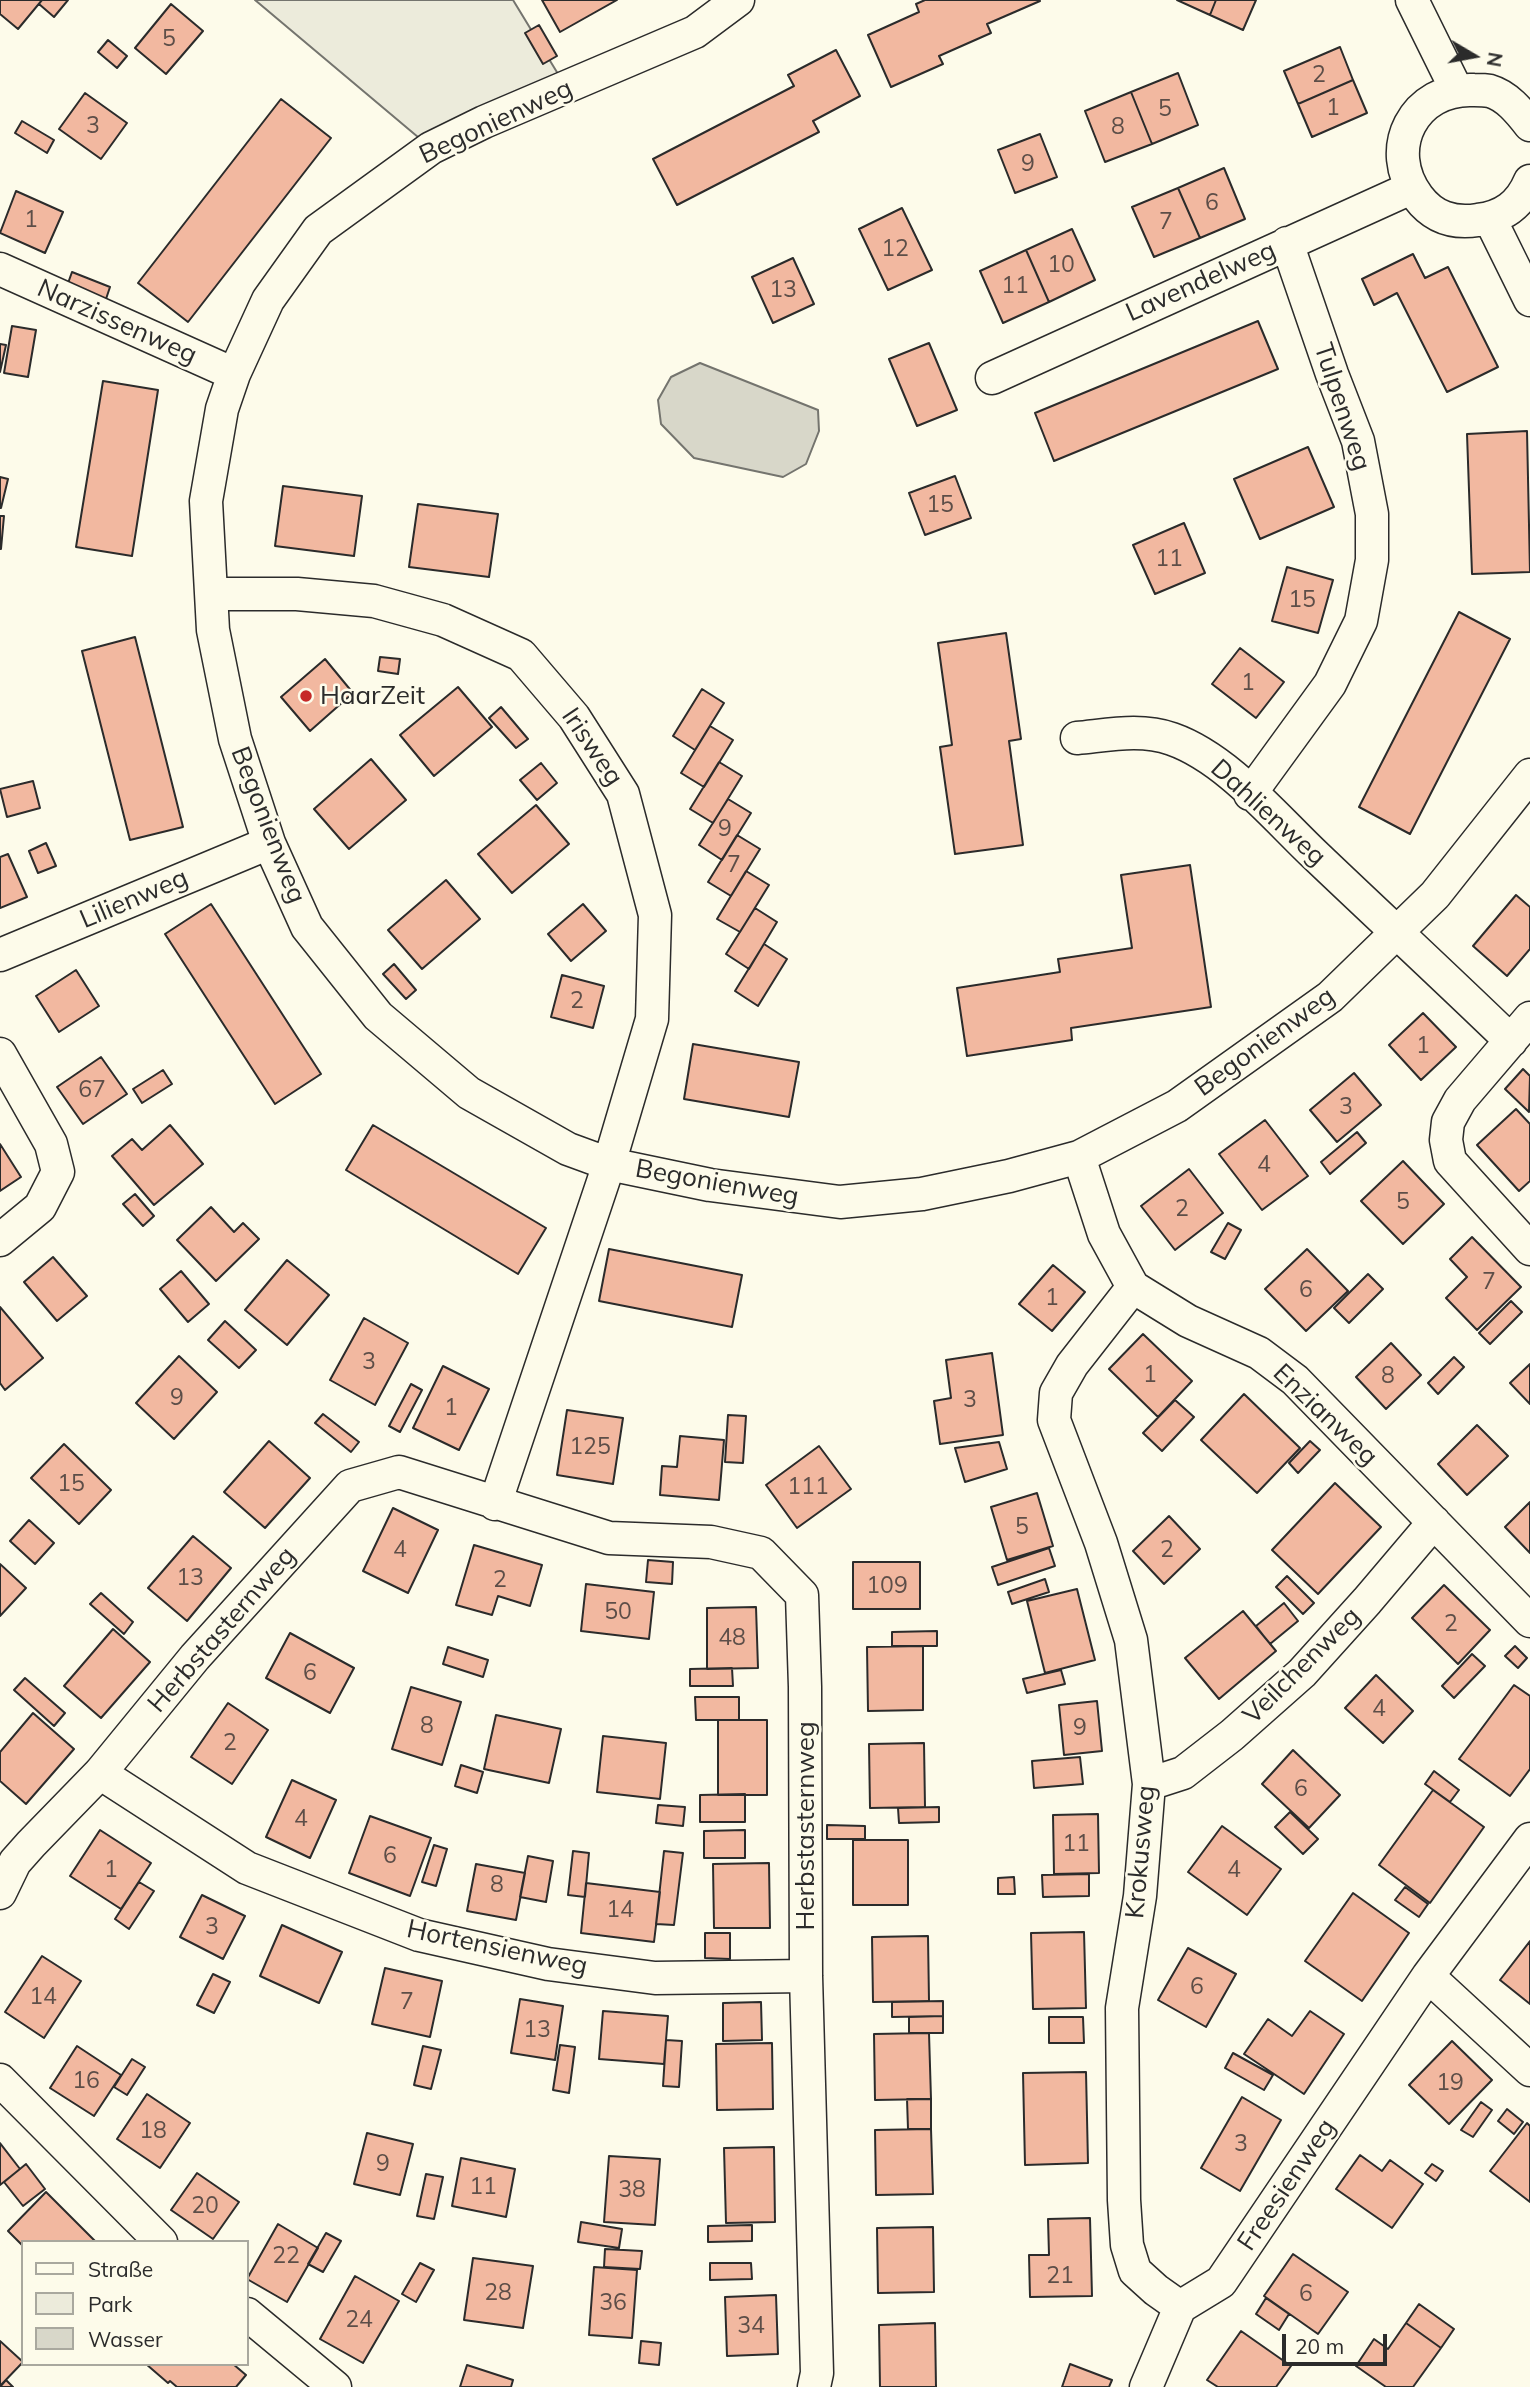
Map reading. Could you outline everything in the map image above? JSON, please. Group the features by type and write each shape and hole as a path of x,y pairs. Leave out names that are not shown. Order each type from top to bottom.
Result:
{"street":[{"name":"Begonienweg","path":"738,0 695,32 484,122 431,148 327,223 318,230 268,300 234,374 222,409 206,501 213,630 235,739 269,843 307,927 378,1016 469,1093 568,1149 609,1164 710,1185 840,1202 933,1191 1009,1176 1079,1157 1177,1106 1330,997 1435,895 1530,775"},
{"path":"1412,0 1456,89"},
{"path":"1530,125 1514,105 1490,91 1456,89 1434,98 1412,120 1403,142 1402,165 1411,188 1426,207 1446,219 1461,223 1497,217 1517,204 1530,181"},
{"name":"Lavendelweg","path":"992,378 1411,188"},
{"path":"1490,219 1530,300"},
{"name":"Tulpenweg","path":"1250,794 1330,684 1361,621 1372,560 1372,514 1358,441 1287,243"},
{"name":"Narzissenweg","path":"0,269 234,374"},
{"name":"Irisweg","path":"211,594 297,594 374,601 443,620 521,655 575,717 623,794 655,915 652,1019 609,1164"},
{"name":"Dahlienweg","path":"1077,738 1150,733 1172,739 1222,766 1398,931 1520,1030"},
{"name":"Lilienweg","path":"0,955 269,843"},
{"path":"1520,1030 1460,1100 1448,1122 1446,1140 1450,1161 1530,1250"},
{"path":"0,1054 51,1144 58,1172 40,1207 0,1240"},
{"name":"Enzianweg","path":"1079,1157 1104,1234 1133,1287 1188,1321 1259,1353 1295,1380 1530,1621"},
{"path":"495,1504 609,1164"},
{"name":"Krokusweg","path":"1133,1287 1072,1365 1056,1393 1054,1420 1101,1543 1131,1640 1149,1784 1140,1896 1122,2008 1127,2245 1135,2271 1180,2307"},
{"name":"Herbstasternweg","path":"0,1893 15,1862 100,1773 194,1657 350,1486 399,1472 609,1538 711,1542 761,1553 802,1595 806,1976 817,2373 814,2387"},
{"name":"Veilchenweg","path":"1149,1784 1183,1773 1232,1735 1302,1673 1434,1522"},
{"name":"Hortensienweg","path":"100,1773 247,1868 419,1935 548,1964 656,1978 806,1976"},
{"path":"1530,1839 1429,1976 1530,2070"},
{"name":"Freesienweg","path":"1180,2307 1221,2281 1429,1976"},
{"path":"0,2080 159,2240"},
{"path":"1146,2387 1180,2307"},
{"path":"248,2316 335,2387"}],"green space":[{"path":"255,0 513,0 566,87 431,148"}],"water":[{"path":"700,363 818,410 819,431 806,464 783,477 694,458 661,424 658,400 671,377"}],"building":[{"path":"0,0 42,0 18,29 0,14"},
{"path":"42,0 68,0 54,17 39,4"},
{"path":"542,0 617,0 560,32"},
{"path":"925,0 1040,1 987,24 991,33 939,56 943,64 891,87 868,35 919,12 916,4"},
{"path":"1177,0 1216,0 1210,15"},
{"path":"1216,0 1256,0 1243,30 1210,15"},
{"path":"171,4 203,31 166,74 135,48"},
{"path":"539,25 557,56 543,64 525,33"},
{"path":"108,40 127,56 117,68 98,52"},
{"path":"1340,47 1353,80 1298,104 1284,71"},
{"path":"836,50 860,96 813,121 819,132 677,205 653,159 794,86 788,75"},
{"path":"1178,73 1198,125 1152,144 1131,92"},
{"path":"1353,80 1367,113 1312,137 1298,104"},
{"path":"1131,92 1152,144 1105,162 1085,111"},
{"path":"85,93 127,123 101,159 59,129"},
{"path":"281,99 331,138 188,322 138,283"},
{"path":"22,121 54,140 47,153 15,133"},
{"path":"1040,134 1057,177 1015,193 998,150"},
{"path":"1224,168 1245,219 1200,238 1178,188"},
{"path":"1178,188 1200,238 1154,257 1132,207"},
{"path":"16,191 63,212 45,253 0,233"},
{"path":"902,208 932,270 888,290 859,229"},
{"path":"1072,229 1095,280 1049,302 1026,250"},
{"path":"1026,250 1049,302 1003,323 980,271"},
{"path":"1413,254 1425,278 1448,267 1498,367 1447,392 1397,293 1374,305 1362,279"},
{"path":"793,258 814,304 773,323 752,277"},
{"path":"72,272 110,287 105,302 67,286"},
{"path":"1258,321 1278,369 1054,461 1035,413"},
{"path":"12,326 36,330 28,377 4,373"},
{"path":"929,343 957,410 917,426 889,359"},
{"path":"0,344 6,345 0,372"},
{"path":"103,381 158,390 132,556 76,547"},
{"path":"1527,431 1530,572 1472,574 1467,434"},
{"path":"1308,447 1334,507 1260,539 1234,479"},
{"path":"955,476 971,518 925,535 909,493"},
{"path":"0,477 8,479 1,508 0,508"},
{"path":"283,486 362,496 354,556 275,546"},
{"path":"418,504 498,514 489,577 409,567"},
{"path":"0,516 4,516 1,549 0,549"},
{"path":"1184,523 1205,573 1155,594 1133,545"},
{"path":"1287,567 1333,580 1318,633 1272,621"},
{"path":"1459,612 1510,639 1410,834 1359,807"},
{"path":"1006,633 1021,739 1009,741 1023,845 955,854 940,747 952,745 938,643"},
{"path":"135,637 183,827 130,840 82,651"},
{"path":"1240,648 1284,682 1256,718 1212,684"},
{"path":"380,657 400,659 398,674 378,671"},
{"path":"325,659 353,693 310,731 281,697"},
{"path":"458,687 492,727 434,776 400,735"},
{"path":"702,689 724,703 695,750 673,736"},
{"path":"501,707 528,739 516,748 489,718"},
{"path":"710,726 733,740 704,787 681,773"},
{"path":"371,759 406,800 349,849 314,809"},
{"path":"719,762 742,776 713,823 690,809"},
{"path":"541,763 557,783 537,800 520,780"},
{"path":"33,781 40,808 7,817 0,789"},
{"path":"728,799 751,813 722,860 699,845"},
{"path":"536,805 569,844 512,893 478,854"},
{"path":"737,835 760,849 731,896 708,882"},
{"path":"46,843 56,866 38,873 29,851"},
{"path":"8,854 27,897 0,908 0,857"},
{"path":"1190,865 1211,1007 1071,1028 1072,1040 967,1056 957,988 1060,972 1058,959 1132,948 1121,875"},
{"path":"746,871 769,885 740,932 717,919"},
{"path":"446,880 480,919 422,969 388,930"},
{"path":"1516,895 1530,907 1530,949 1507,976 1473,946"},
{"path":"211,904 321,1074 275,1104 165,934"},
{"path":"583,904 606,931 571,961 548,934"},
{"path":"755,908 777,922 749,969 726,954"},
{"path":"764,944 787,959 758,1006 735,991"},
{"path":"394,964 416,990 406,999 383,974"},
{"path":"76,970 99,1006 59,1032 36,996"},
{"path":"562,975 604,986 593,1028 551,1017"},
{"path":"1423,1013 1456,1047 1421,1080 1389,1045"},
{"path":"693,1044 799,1062 789,1117 684,1099"},
{"path":"101,1057 127,1094 83,1124 57,1087"},
{"path":"1523,1069 1530,1076 1529,1112 1505,1089"},
{"path":"163,1070 172,1084 142,1103 133,1089"},
{"path":"1354,1073 1381,1105 1337,1142 1310,1110"},
{"path":"1516,1109 1530,1124 1530,1181 1519,1191 1477,1145"},
{"path":"1265,1120 1308,1176 1262,1210 1219,1154"},
{"path":"170,1125 203,1164 154,1205 112,1156 132,1139 142,1150"},
{"path":"373,1125 546,1228 518,1274 346,1170"},
{"path":"1357,1132 1366,1143 1330,1174 1321,1162"},
{"path":"0,1144 21,1177 0,1191"},
{"path":"1403,1161 1444,1204 1403,1244 1361,1201"},
{"path":"1189,1169 1223,1213 1175,1250 1141,1206"},
{"path":"135,1194 154,1216 143,1226 123,1204"},
{"path":"211,1207 234,1232 243,1223 259,1239 216,1281 177,1240"},
{"path":"1228,1223 1241,1230 1225,1259 1211,1252"},
{"path":"1472,1237 1521,1287 1477,1330 1446,1298 1467,1277 1450,1259"},
{"path":"609,1249 742,1275 732,1327 599,1301"},
{"path":"1307,1249 1348,1291 1306,1331 1265,1289"},
{"path":"53,1257 87,1296 57,1321 24,1282"},
{"path":"287,1260 329,1295 287,1345 245,1310"},
{"path":"1053,1265 1085,1292 1052,1331 1019,1304"},
{"path":"181,1271 209,1304 188,1322 160,1289"},
{"path":"1368,1274 1383,1289 1349,1323 1334,1308"},
{"path":"1511,1301 1522,1312 1490,1344 1479,1333"},
{"path":"0,1307 43,1358 5,1390 0,1383"},
{"path":"364,1318 408,1343 375,1405 330,1380"},
{"path":"225,1321 256,1350 239,1368 208,1340"},
{"path":"1143,1334 1192,1381 1158,1417 1109,1369"},
{"path":"1391,1343 1421,1375 1386,1409 1356,1377"},
{"path":"992,1353 1003,1435 940,1444 934,1401 951,1398 946,1360"},
{"path":"179,1356 217,1392 174,1439 136,1403"},
{"path":"1454,1357 1464,1367 1438,1394 1428,1383"},
{"path":"1530,1364 1530,1404 1510,1383"},
{"path":"443,1366 489,1389 459,1450 413,1428"},
{"path":"411,1384 422,1390 400,1432 389,1426"},
{"path":"1244,1394 1300,1448 1257,1493 1201,1440"},
{"path":"1175,1400 1194,1417 1162,1451 1143,1433"},
{"path":"567,1410 623,1418 613,1484 557,1475"},
{"path":"323,1414 359,1442 351,1452 315,1423"},
{"path":"728,1415 746,1416 743,1463 725,1462"},
{"path":"1477,1425 1508,1456 1467,1495 1438,1464"},
{"path":"680,1436 724,1440 719,1500 660,1495 662,1466 677,1467"},
{"path":"269,1441 310,1478 265,1528 224,1492"},
{"path":"1310,1441 1320,1450 1298,1473 1289,1463"},
{"path":"999,1442 1007,1469 965,1482 955,1448"},
{"path":"64,1444 111,1490 79,1524 31,1478"},
{"path":"819,1446 851,1489 797,1528 766,1485"},
{"path":"1335,1483 1381,1527 1318,1594 1272,1550"},
{"path":"1037,1493 1053,1546 1007,1560 991,1507"},
{"path":"1530,1502 1530,1553 1505,1527"},
{"path":"393,1508 438,1530 408,1593 363,1571"},
{"path":"1169,1516 1200,1549 1164,1584 1133,1551"},
{"path":"29,1520 54,1543 35,1564 10,1541"},
{"path":"193,1536 231,1568 187,1621 148,1588"},
{"path":"474,1545 542,1565 530,1606 498,1596 492,1615 456,1605"},
{"path":"1049,1548 1055,1566 998,1585 992,1567"},
{"path":"648,1560 673,1562 672,1584 646,1582"},
{"path":"853,1562 920,1562 920,1609 853,1609"},
{"path":"0,1564 26,1588 0,1616"},
{"path":"1287,1576 1314,1603 1303,1614 1276,1587"},
{"path":"1045,1579 1049,1592 1012,1604 1008,1592"},
{"path":"586,1584 654,1592 649,1639 581,1631"},
{"path":"1444,1585 1490,1630 1458,1664 1412,1618"},
{"path":"1077,1589 1095,1660 1045,1673 1027,1601"},
{"path":"101,1593 133,1622 124,1634 90,1604"},
{"path":"1284,1603 1298,1621 1270,1644 1256,1626"},
{"path":"756,1607 758,1668 707,1669 707,1608"},
{"path":"1243,1611 1276,1651 1219,1699 1185,1658"},
{"path":"113,1629 150,1662 101,1718 64,1686"},
{"path":"937,1631 937,1646 892,1646 892,1632"},
{"path":"290,1633 354,1668 330,1713 266,1678"},
{"path":"923,1646 923,1710 868,1711 867,1647"},
{"path":"1515,1646 1527,1658 1518,1668 1505,1656"},
{"path":"448,1647 488,1660 483,1677 443,1664"},
{"path":"1472,1654 1485,1666 1454,1698 1442,1686"},
{"path":"732,1668 733,1686 690,1686 690,1669"},
{"path":"1061,1670 1065,1684 1027,1693 1023,1679"},
{"path":"1376,1675 1413,1711 1383,1743 1345,1708"},
{"path":"25,1678 65,1713 54,1726 14,1690"},
{"path":"1514,1685 1530,1696 1530,1769 1510,1796 1459,1759"},
{"path":"411,1687 461,1702 442,1765 392,1749"},
{"path":"695,1697 739,1697 739,1720 696,1720"},
{"path":"1097,1701 1102,1751 1064,1755 1059,1705"},
{"path":"228,1703 268,1730 232,1784 191,1757"},
{"path":"33,1713 74,1749 26,1804 0,1781 0,1752"},
{"path":"496,1715 561,1729 549,1783 484,1769"},
{"path":"718,1720 767,1720 767,1795 718,1795"},
{"path":"603,1736 666,1743 660,1799 597,1792"},
{"path":"924,1743 925,1807 870,1808 869,1744"},
{"path":"1293,1750 1340,1795 1309,1828 1262,1784"},
{"path":"1080,1757 1083,1784 1034,1788 1032,1761"},
{"path":"461,1765 483,1772 477,1793 455,1786"},
{"path":"1434,1771 1459,1790 1450,1802 1425,1784"},
{"path":"292,1780 336,1800 310,1858 266,1837"},
{"path":"1433,1790 1484,1827 1430,1903 1379,1865"},
{"path":"745,1794 745,1822 700,1822 700,1795"},
{"path":"658,1805 685,1807 683,1826 656,1823"},
{"path":"939,1807 939,1822 899,1823 898,1808"},
{"path":"1290,1812 1318,1839 1303,1854 1275,1827"},
{"path":"1098,1814 1099,1873 1054,1874 1053,1815"},
{"path":"370,1816 431,1838 410,1896 349,1873"},
{"path":"827,1825 865,1826 865,1839 827,1839"},
{"path":"1222,1826 1281,1869 1247,1915 1188,1872"},
{"path":"100,1830 151,1863 121,1909 70,1876"},
{"path":"745,1830 745,1858 704,1858 704,1831"},
{"path":"853,1840 908,1840 908,1905 853,1905"},
{"path":"434,1845 447,1849 436,1886 422,1882"},
{"path":"573,1851 589,1853 585,1897 568,1895"},
{"path":"664,1851 683,1853 674,1925 656,1924"},
{"path":"528,1856 553,1861 546,1902 520,1897"},
{"path":"769,1863 770,1928 714,1928 713,1864"},
{"path":"476,1864 525,1873 516,1920 467,1911"},
{"path":"1089,1874 1089,1896 1043,1897 1042,1875"},
{"path":"1014,1877 1015,1894 998,1894 998,1878"},
{"path":"139,1882 154,1891 129,1929 115,1919"},
{"path":"586,1883 660,1892 654,1942 581,1933"},
{"path":"1405,1887 1428,1904 1419,1917 1395,1900"},
{"path":"1353,1893 1409,1933 1362,2001 1305,1961"},
{"path":"202,1895 245,1916 223,1959 180,1937"},
{"path":"282,1925 342,1952 319,2003 260,1976"},
{"path":"1084,1932 1086,2008 1033,2009 1031,1933"},
{"path":"705,1933 730,1933 730,1959 705,1958"},
{"path":"928,1936 929,2001 873,2002 872,1937"},
{"path":"1530,1941 1530,2004 1500,1980"},
{"path":"1188,1948 1236,1974 1206,2027 1158,2000"},
{"path":"42,1956 81,1981 44,2038 5,2012"},
{"path":"385,1968 442,1981 430,2037 372,2024"},
{"path":"213,1974 230,1982 214,2013 197,2005"},
{"path":"520,1999 563,2006 555,2060 511,2053"},
{"path":"943,2001 943,2016 892,2017 892,2002"},
{"path":"761,2002 762,2040 723,2041 723,2003"},
{"path":"603,2011 668,2016 664,2064 599,2059"},
{"path":"1310,2011 1344,2034 1304,2094 1244,2054 1268,2019 1292,2036"},
{"path":"943,2016 943,2033 909,2033 909,2017"},
{"path":"1049,2017 1083,2017 1084,2043 1049,2043"},
{"path":"929,2033 931,2099 875,2100 874,2034"},
{"path":"666,2040 682,2041 679,2087 663,2086"},
{"path":"1452,2041 1492,2080 1449,2124 1409,2085"},
{"path":"772,2043 773,2109 717,2110 716,2044"},
{"path":"560,2045 575,2047 569,2093 553,2090"},
{"path":"77,2046 121,2075 94,2116 50,2088"},
{"path":"423,2046 441,2050 431,2089 414,2085"},
{"path":"1233,2053 1273,2075 1264,2090 1225,2068"},
{"path":"132,2059 145,2067 127,2095 114,2087"},
{"path":"1086,2072 1088,2163 1025,2165 1023,2073"},
{"path":"147,2094 190,2123 160,2168 117,2139"},
{"path":"1242,2097 1281,2120 1240,2191 1201,2168"},
{"path":"907,2099 931,2099 931,2129 908,2129"},
{"path":"1481,2102 1492,2110 1473,2137 1461,2130"},
{"path":"1507,2109 1523,2122 1514,2134 1498,2121"},
{"path":"1527,2123 1530,2126 1530,2202 1490,2171"},
{"path":"931,2129 933,2194 876,2195 875,2130"},
{"path":"367,2133 413,2144 400,2195 354,2184"},
{"path":"0,2143 20,2169 0,2185"},
{"path":"774,2147 775,2222 726,2223 724,2148"},
{"path":"1360,2155 1382,2171 1390,2160 1423,2184 1392,2228 1336,2189"},
{"path":"609,2156 660,2159 655,2225 604,2222"},
{"path":"461,2158 515,2169 506,2217 452,2206"},
{"path":"26,2164 45,2189 23,2206 4,2182"},
{"path":"1432,2164 1443,2171 1436,2181 1425,2173"},
{"path":"197,2173 239,2202 213,2239 171,2210"},
{"path":"426,2174 443,2177 434,2219 417,2216"},
{"path":"46,2192 94,2240 21,2240 21,2244 8,2231"},
{"path":"1090,2218 1092,2296 1030,2297 1029,2255 1049,2255 1048,2219"},
{"path":"581,2222 622,2229 619,2248 578,2242"},
{"path":"278,2224 318,2248 287,2302 248,2277"},
{"path":"752,2225 752,2241 708,2242 708,2226"},
{"path":"933,2227 934,2292 878,2293 877,2228"},
{"path":"326,2233 341,2241 323,2272 308,2264"},
{"path":"605,2249 642,2251 640,2269 604,2267"},
{"path":"1293,2254 1348,2292 1318,2334 1264,2296"},
{"path":"473,2258 533,2266 523,2328 464,2320"},
{"path":"420,2263 434,2270 416,2302 402,2294"},
{"path":"710,2263 751,2263 752,2279 710,2280"},
{"path":"594,2267 637,2270 632,2338 589,2335"},
{"path":"355,2276 399,2301 363,2363 320,2339"},
{"path":"776,2295 778,2354 727,2356 725,2297"},
{"path":"1266,2298 1289,2314 1279,2330 1256,2314"},
{"path":"1419,2304 1454,2329 1441,2348 1406,2323"},
{"path":"935,2323 936,2387 880,2387 879,2325"},
{"path":"1406,2323 1441,2348 1413,2387 1386,2387 1356,2366 1374,2339 1388,2349"},
{"path":"1241,2331 1291,2366 1276,2387 1218,2387 1207,2380"},
{"path":"0,2341 21,2360 21,2364 0,2386"},
{"path":"641,2341 661,2343 659,2365 639,2363"},
{"path":"1070,2364 1112,2380 1109,2387 1062,2387"},
{"path":"467,2365 513,2380 511,2387 460,2387"},
{"path":"148,2366 235,2366 246,2375 236,2387 177,2387 170,2381 168,2383"},
{"path":"6,2380 13,2387 0,2387"}],"place":[{"name":"HaarZeit","path":"306,696"}]}
